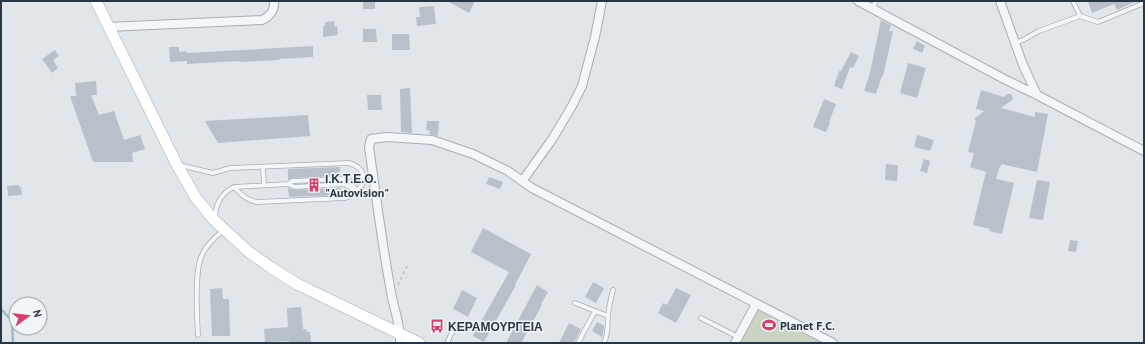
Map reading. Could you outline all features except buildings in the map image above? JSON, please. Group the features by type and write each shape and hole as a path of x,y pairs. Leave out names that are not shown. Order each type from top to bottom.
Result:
{"street":[{"path":"96,1 177,165 196,198 214,220 249,252 297,284 400,338 419,343"},
{"path":"108,27 262,20 270,16 272,13 275,5 274,1"},
{"path":"523,180 553,138 582,86 595,37 602,1"},
{"path":"858,1 1006,80 1144,151"},
{"path":"1000,1 1014,43 1037,95"},
{"path":"400,338 398,321 391,294 369,147 371,139 387,137 432,140 473,154 508,171 523,180 532,188 833,343"},
{"path":"737,340 756,304"}],"lane":[{"path":"872,9 876,1"},
{"path":"1073,1 1080,16"},
{"path":"1014,43 1039,31 1080,16 1098,22 1144,4"},
{"path":"177,165 213,173 230,168 349,163 357,166 361,170 363,177 363,184 361,188 351,196 345,198 257,202 248,200 234,187"},
{"path":"263,167 264,185"},
{"path":"214,220 219,200 227,190 234,187 288,184 295,187 344,184 358,191"},
{"path":"198,335 197,289 199,265 202,255 212,239 224,230"},
{"path":"604,343 607,337 608,316 612,290"},
{"path":"575,303 608,316"},
{"path":"578,343 595,311"},
{"path":"701,318 737,340"},
{"path":"447,343 454,328"}],"path":[{"path":"391,294 399,283 407,266"}],"green space":[{"name":"Planet F.C.","path":"757,307 824,343 738,343"}],"waterway":[{"path":"1,309 12,321 13,343"}],"place":[{"name":"I.Κ.Τ.Ε.Ο. \"Autovision\"","path":"314,185"},
{"name":"Planet F.C.","path":"769,325"},
{"name":"ΚΕΡΑΜΟΥΡΓΕΙΑ","path":"437,326"}]}
